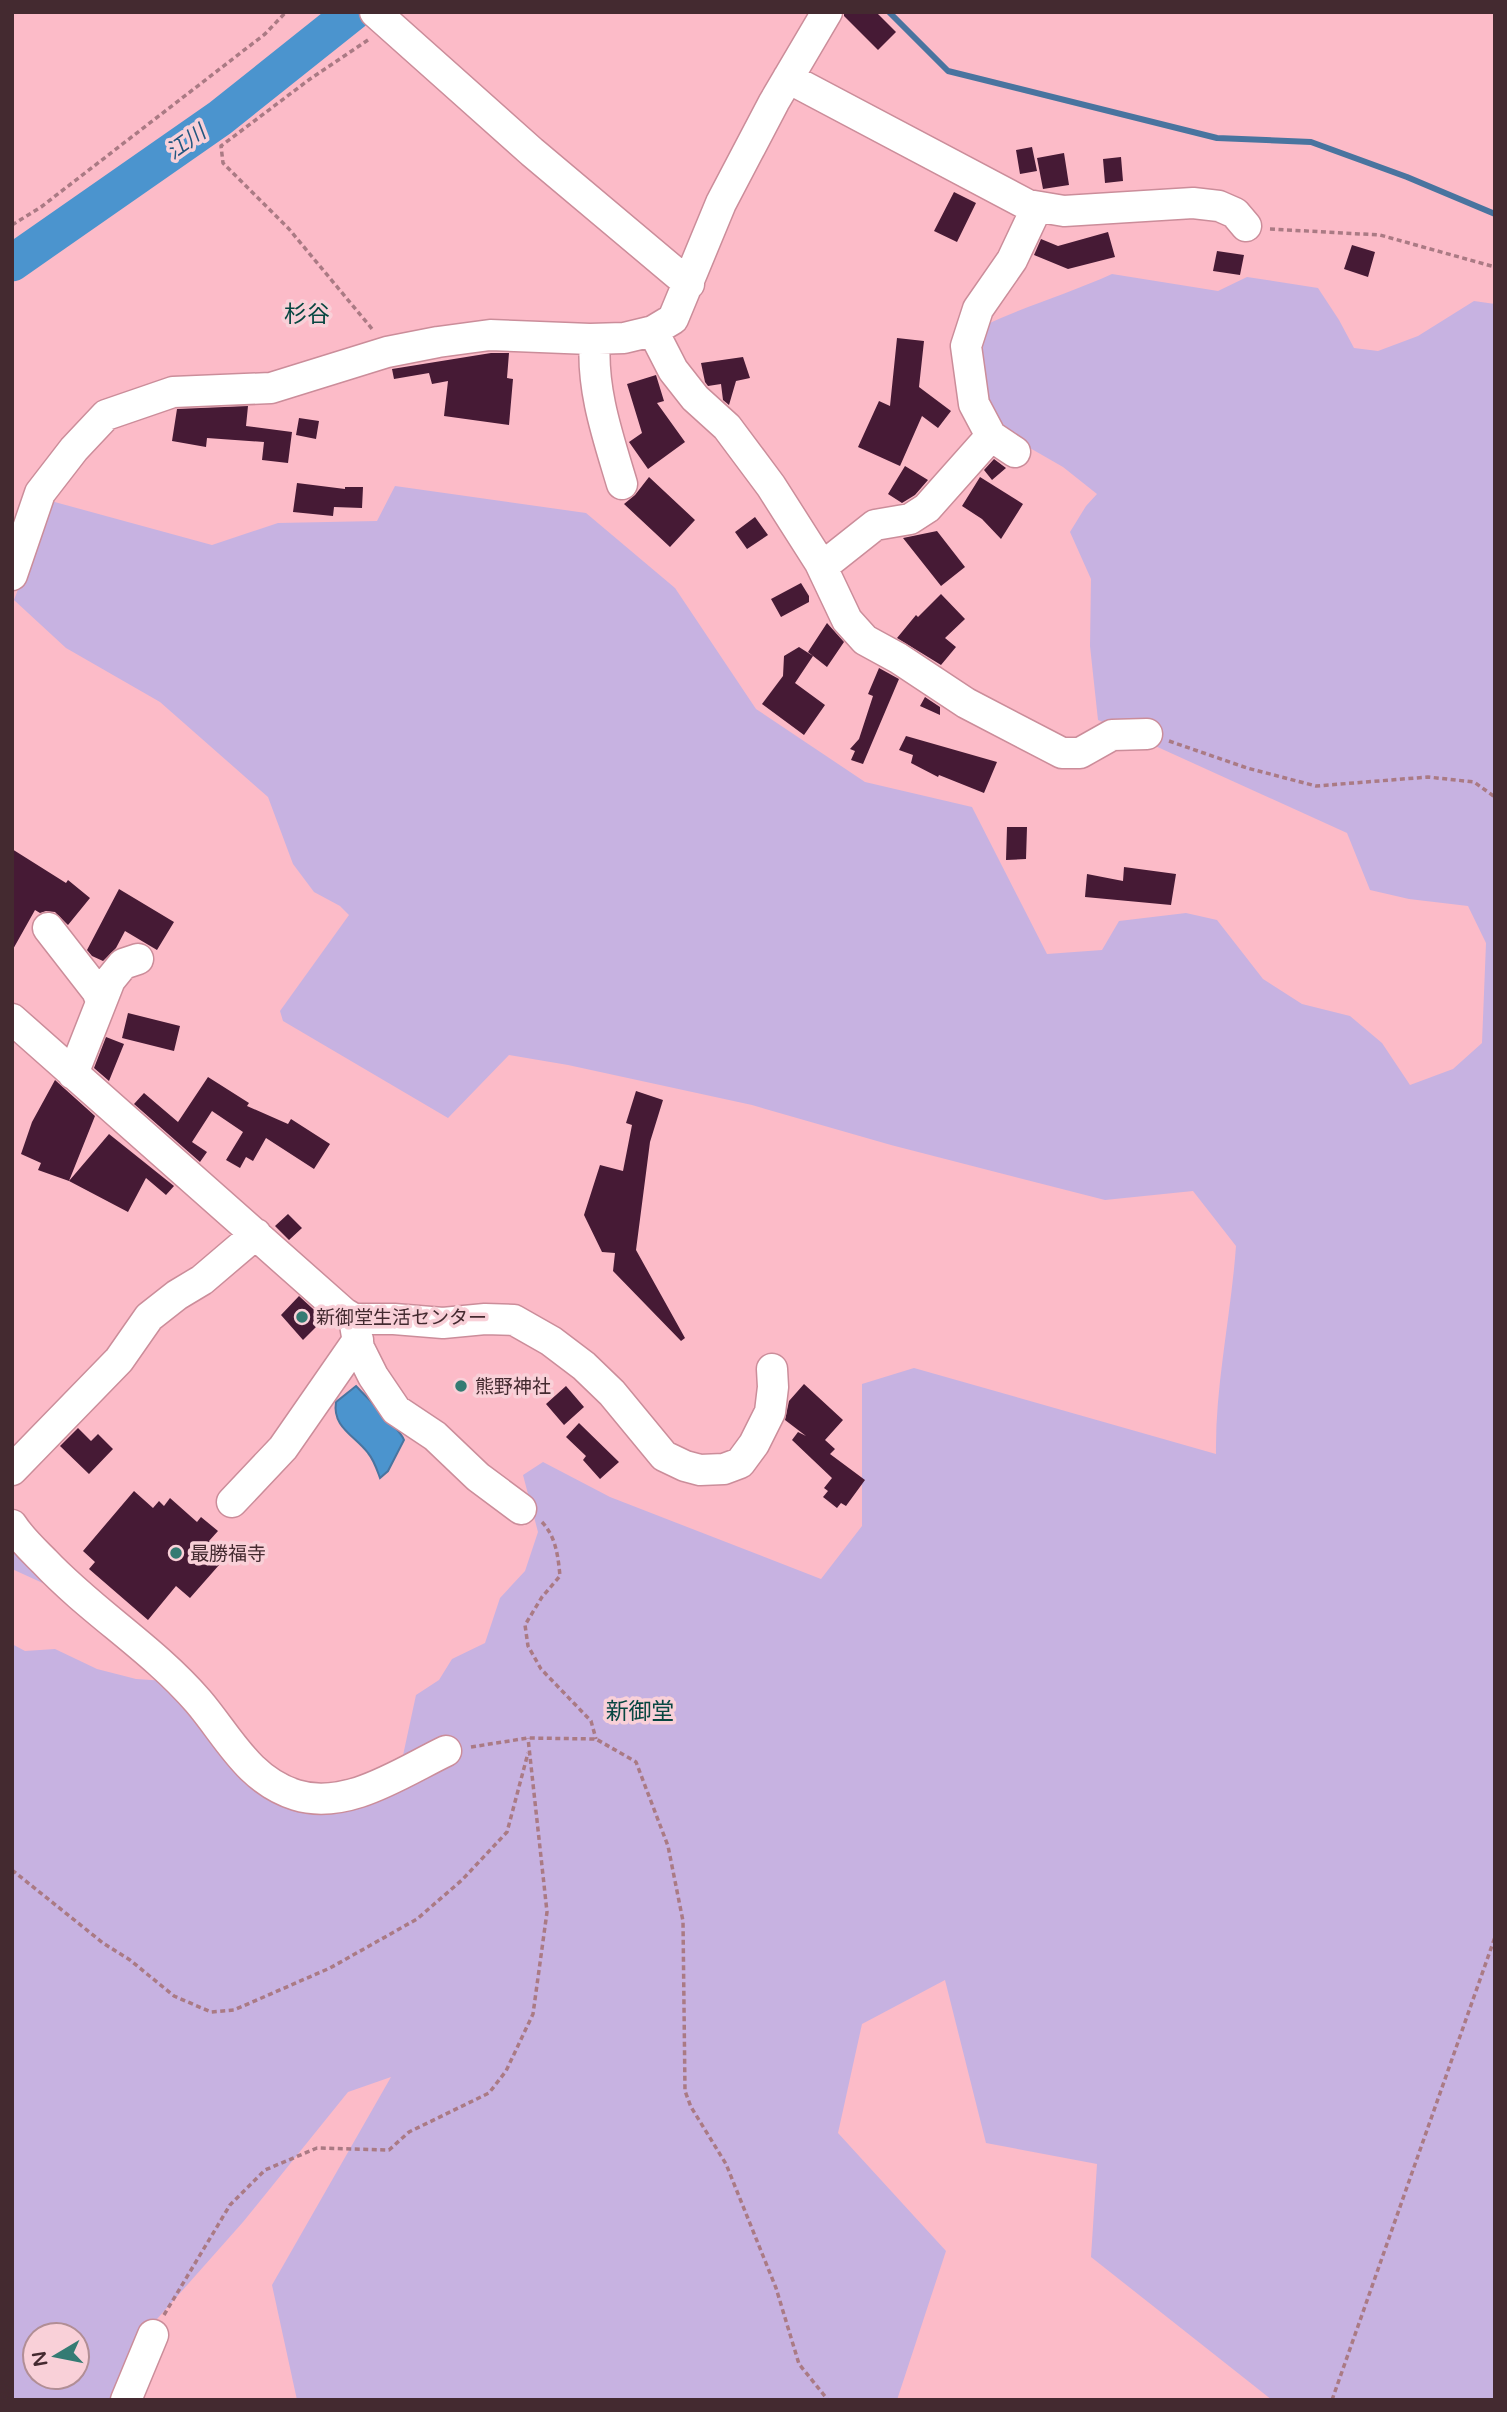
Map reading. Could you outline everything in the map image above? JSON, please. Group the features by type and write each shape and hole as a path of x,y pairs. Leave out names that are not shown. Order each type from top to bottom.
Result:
{"street":[{"path":"12,575 40,493 74,449 106,415 173,392 271,388 387,352 490,335 624,338 653,331 673,319 721,203 827,12"},
{"path":"381,18 532,152 689,285"},
{"path":"788,78 984,182 1037,207 1064,211 1193,203 1219,206 1235,213 1246,226"},
{"path":"822,566 875,525 910,519 927,508 1003,444 974,404 966,346 978,309 1012,260 1037,207"},
{"path":"653,331 673,370 695,398 727,428 771,486 822,566 847,620 865,640 898,658 966,703 1062,753 1080,753 1112,735 1147,734"},
{"path":"595,339 599,405 622,484"},
{"path":"48,928 97,991 101,1001"},
{"path":"73,1074 110,980 122,964 138,959"},
{"path":"12,1019 344,1313 356,1330 359,1348 373,1376 397,1410 435,1436 478,1476 521,1509"},
{"path":"12,1470 119,1360 149,1317 202,1280 256,1234"},
{"path":"232,1502 283,1448 356,1330 394,1318 443,1323 485,1319 514,1320 551,1341 584,1366 612,1393 664,1456 701,1470 724,1469 740,1463 754,1444 770,1412 772,1369"},
{"path":"12,1525 70,1589 135,1639 163,1665 198,1702 242,1759 269,1782 296,1795 324,1800 367,1790 446,1751"},
{"path":"127,2400 153,2335"}],"path":[{"path":"12,225 41,207 265,34 286,12"},
{"path":"381,18 310,79 221,146 223,163 289,229 382,341 387,352"},
{"path":"1246,226 1293,232 1380,235 1495,267"},
{"path":"1147,734 1247,768 1316,786 1427,777 1474,782 1495,797"},
{"path":"521,1509 535,1516 552,1532 559,1576 525,1625 528,1646 541,1669 591,1721 596,1739"},
{"path":"153,2335 230,2205 265,2170 317,2148 389,2150 409,2132 489,2093 506,2071 533,2014 547,1912 528,1738"},
{"path":"446,1751 528,1738 596,1739 636,1762 668,1846 683,1921 685,2091 691,2107 726,2164 776,2288 799,2364 828,2400"},
{"path":"12,1870 174,1996 211,2012 234,2010 341,1962 417,1919 462,1880 507,1832 528,1751"},
{"path":"1332,2400 1495,1937"}],"shaded area":[{"path":"1112,274 1218,291 1247,277 1318,288 1354,348 1378,351 1418,336 1474,301 1495,304 1495,2400 1272,2400 1091,2257 1097,2164 986,2143 945,1980 862,2024 838,2133 946,2251 897,2400 297,2400 272,2285 391,2077 348,2092 243,2222 134,2345 117,2400 12,2400 12,1644 25,1651 55,1649 97,1669 136,1679 166,1681 272,1792 396,1788 416,1695 439,1680 452,1659 485,1643 500,1598 525,1571 538,1532 523,1475 543,1462 610,1497 821,1579 862,1526 862,1384 914,1368 1216,1454 1218,1402 1236,1246 1193,1191 1105,1200 891,1145 752,1105 509,1055 448,1118 283,1021 280,1011 349,915 340,906 314,892 293,864 268,797 160,702 66,648 14,600 51,501 212,545 278,523 377,521 395,486 586,513 675,588 756,709 865,782 972,807 1047,954 1102,950 1119,921 1186,913 1217,920 1263,979 1302,1004 1350,1016 1382,1043 1410,1085 1453,1069 1482,1043 1486,943 1468,906 1409,899 1370,890 1347,833 1098,720 1090,646 1091,579 1070,532 1097,494 1063,467 1002,432 983,383 983,326"},
{"path":"12,1541 48,1580 47,1585 12,1569"}],"water":[{"path":"356,1386 390,1421 404,1440 388,1471 380,1478 370,1456 337,1418 336,1402"}],"building":[{"path":"844,12 876,12 896,32 878,50 844,16"},
{"path":"1032,147 1037,171 1020,174 1016,150"},
{"path":"1064,153 1069,185 1043,189 1037,158"},
{"path":"1121,157 1123,181 1105,183 1103,159"},
{"path":"954,192 976,203 957,242 934,231"},
{"path":"1108,232 1115,257 1068,269 1034,255 1041,239 1058,246"},
{"path":"1352,245 1375,252 1368,277 1344,269"},
{"path":"1217,251 1244,255 1240,275 1213,271"},
{"path":"897,338 924,341 919,387 951,411 938,428 922,416 900,466 858,447 879,401 890,406"},
{"path":"491,353 509,353 507,378 513,379 509,425 444,416 448,381 432,384 429,373 394,379 392,369"},
{"path":"743,357 750,378 736,381 729,405 723,400 721,384 708,386 705,382 701,363"},
{"path":"656,375 664,401 657,403 685,442 648,469 629,442 642,433 627,384"},
{"path":"248,406 246,426 292,432 288,463 262,460 264,442 207,438 206,447 172,441 177,409"},
{"path":"299,418 319,421 316,439 296,435"},
{"path":"994,459 1006,468 992,480 984,470"},
{"path":"905,466 928,480 915,495 902,503 888,494"},
{"path":"649,477 695,520 670,547 624,504"},
{"path":"980,477 1023,504 1001,539 982,519 962,506"},
{"path":"297,483 345,489 363,487 362,508 334,507 333,516 293,512"},
{"path":"755,517 768,535 747,549 735,532"},
{"path":"937,531 965,567 941,586 903,538"},
{"path":"801,583 809,596 809,602 781,617 771,599"},
{"path":"941,594 965,619 945,638 956,647 941,665 897,638 916,615 918,617"},
{"path":"827,623 844,642 827,667 808,652"},
{"path":"799,647 813,656 795,683 825,705 804,735 762,704 783,676 784,656"},
{"path":"879,668 899,679 863,764 851,760 855,751 850,749 859,739 873,696 868,694"},
{"path":"925,697 940,707 940,715 920,706"},
{"path":"906,736 997,762 984,793 939,775 938,777 911,763 913,755 899,750"},
{"path":"1007,827 1027,827 1026,859 1006,860"},
{"path":"12,849 66,883 68,880 90,898 68,925 55,912 40,913 35,910 12,951"},
{"path":"1124,867 1176,874 1171,905 1085,897 1087,874 1123,881"},
{"path":"119,889 174,922 157,950 125,931 116,948 103,961 92,956 87,950"},
{"path":"128,1013 180,1026 174,1051 122,1038"},
{"path":"106,1037 124,1044 109,1081 94,1068"},
{"path":"208,1077 249,1103 247,1106 288,1124 291,1119 330,1144 314,1169 266,1138 253,1161 246,1157 240,1168 226,1160 243,1132 212,1111 192,1142 207,1152 200,1162 134,1104 144,1093 178,1122"},
{"path":"55,1080 95,1116 69,1181 38,1170 41,1163 21,1154 32,1122"},
{"path":"636,1091 663,1100 650,1142 636,1250 685,1338 681,1341 613,1271 615,1253 602,1252 584,1215 600,1165 623,1171 632,1125 626,1123"},
{"path":"109,1134 174,1186 166,1195 146,1178 128,1212 69,1181"},
{"path":"288,1214 302,1228 289,1240 275,1226"},
{"name":"新御堂生活センター","path":"299,1296 324,1319 303,1340 281,1315"},
{"path":"804,1384 843,1420 825,1440 835,1449 830,1454 865,1480 846,1506 841,1503 837,1508 823,1497 828,1491 824,1488 832,1478 792,1440 798,1432 806,1436 785,1420 789,1401"},
{"path":"566,1386 584,1407 564,1425 546,1404"},
{"path":"579,1423 619,1462 600,1479 583,1460 586,1456 566,1437"},
{"path":"78,1428 91,1441 98,1434 113,1449 89,1474 60,1446"},
{"name":"最勝福寺","path":"134,1491 153,1508 159,1501 164,1506 170,1498 197,1522 201,1517 218,1531 209,1541 227,1556 190,1598 176,1586 148,1620 89,1569 95,1562 83,1551"}],"waterway":[{"name":"江川","path":"12,263 220,118 353,12"},
{"path":"889,12 948,71 1217,138 1311,142 1407,177 1495,214"}],"place":[{"name":"新御堂生活センター","path":"302,1317"},
{"name":"熊野神社","path":"461,1386"},
{"name":"最勝福寺","path":"176,1553"}],"district":[{"name":"杉谷","path":"307,314"},
{"name":"新御堂","path":"640,1711"}]}
